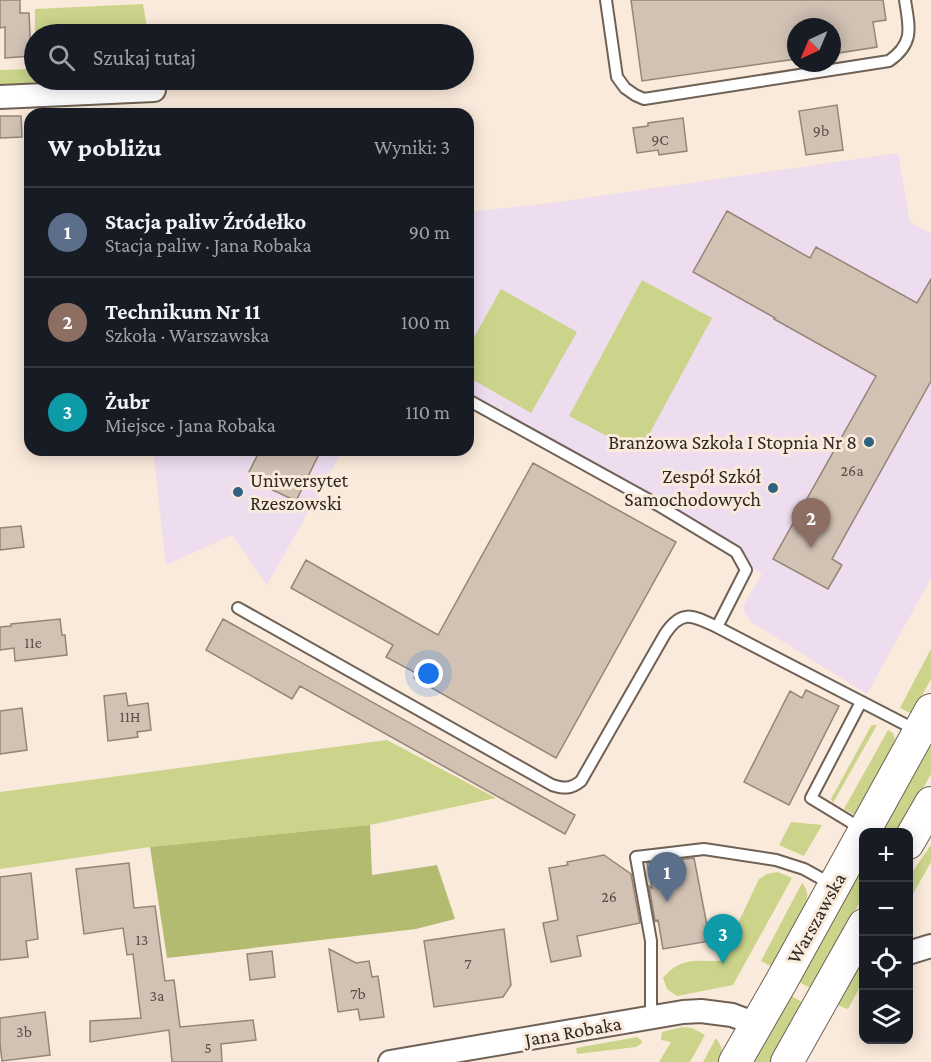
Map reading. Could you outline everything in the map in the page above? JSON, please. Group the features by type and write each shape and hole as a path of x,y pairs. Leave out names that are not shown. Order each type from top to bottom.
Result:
{"main road":[{"name":"Warszawska","path":"866,828 925,721"},
{"path":"913,836 931,803"},
{"name":"Warszawska","path":"735,1062 859,840"},
{"path":"787,1062 860,936"}],"street":[{"path":"0,97 154,90"},
{"path":"913,952 931,946"},
{"name":"Jana Robaka","path":"390,1062 682,1012 701,1011 732,1015 756,1024"}],"lane":[{"path":"606,0 617,77 625,88 644,99 890,61 900,54 908,42 909,26 905,0"},
{"path":"474,403 658,505 735,552 746,570 717,627"},
{"path":"238,608 552,785 564,789 573,787 581,781 664,634 673,623 681,618 692,616 717,627 861,702 925,721"},
{"path":"859,828 811,798 861,702"},
{"path":"651,1018 651,941 636,857 704,849 776,860 804,869 833,885"}],"shaded area":[{"name":"Zespół Szkół Samochodowych","path":"898,153 910,222 931,234 931,578 867,694 751,622 744,612 744,604 762,574 474,406 474,211 551,203"},
{"name":"Uniwersytet Rzeszowski","path":"154,456 340,456 267,585 232,535 166,565"}],"green space":[{"path":"143,4 146,24 35,24 35,9"},
{"path":"24,69 24,87 0,88 0,70"},
{"path":"642,280 712,318 639,453 569,416"},
{"path":"501,289 577,332 531,413 474,380 474,337"},
{"path":"931,649 931,679 912,714 900,708"},
{"path":"873,725 877,725 833,803 831,799"},
{"path":"888,730 893,733 895,739 893,747 855,815 844,809"},
{"path":"387,740 496,798 370,825 150,847 0,869 0,792"},
{"path":"931,741 931,774 901,828 882,828"},
{"path":"791,822 822,825 804,856 779,845"},
{"path":"370,825 372,875 437,865 455,919 416,929 167,958 150,847"},
{"path":"931,845 931,862 913,894 913,871"},
{"path":"859,869 859,903 812,989 797,981"},
{"path":"778,872 792,878 733,985 677,996 667,989 663,978 676,966 696,961 720,961 759,879 767,874"},
{"path":"802,883 807,894 805,906 772,967 761,961"},
{"path":"859,964 859,988 848,1009 837,1005"},
{"path":"789,995 804,1003 771,1062 752,1062"},
{"path":"682,1027 692,1028 705,1035 690,1062 659,1062 671,1042 661,1040 662,1032"},
{"path":"637,1037 642,1041 636,1047 577,1054 576,1048"},
{"path":"716,1038 722,1050 719,1062 703,1062"}],"building":[{"path":"0,0 20,0 20,13 29,13 30,24 24,24 24,57 5,58 5,27 0,28"},
{"path":"631,0 883,0 886,20 873,22 877,47 841,53 841,18 787,18 787,60 642,81"},
{"path":"837,105 843,150 806,155 799,111"},
{"path":"0,116 21,116 22,137 0,138"},
{"path":"683,118 687,151 659,155 658,150 637,153 633,128 648,126 648,123"},
{"path":"727,211 810,258 816,247 917,303 931,279 931,381 832,559 842,565 828,589 773,559 876,376 693,272"},
{"path":"257,456 318,456 296,501 266,487 269,482 249,472"},
{"path":"533,463 676,542 556,758 414,678 416,673 386,657 393,645 291,588 306,560 438,635"},
{"path":"21,526 24,547 0,550 0,528"},
{"path":"60,619 62,635 65,635 67,655 15,661 14,648 0,650 0,627"},
{"path":"223,619 575,815 565,834 300,686 292,699 206,650"},
{"path":"806,690 839,706 789,805 744,782 790,691 802,698"},
{"path":"126,693 128,706 148,703 151,730 137,732 138,737 108,741 104,696"},
{"path":"22,708 27,750 0,754 0,711"},
{"path":"604,855 631,874 640,923 577,936 581,956 551,962 543,923 558,920 549,868"},
{"path":"694,858 710,941 663,949 658,920 655,921 647,863"},
{"path":"129,863 134,908 155,906 165,981 174,980 180,1027 253,1020 256,1040 221,1044 222,1062 172,1062 169,1030 90,1042 90,1021 141,1018 133,954 127,955 123,928 84,934 76,869"},
{"path":"31,873 38,939 26,941 28,957 0,960 0,877"},
{"path":"504,929 511,985 503,997 434,1007 424,941"},
{"path":"329,949 356,963 369,961 372,977 378,976 384,1017 360,1020 358,1009 338,1012"},
{"path":"272,951 275,977 250,980 247,954"},
{"path":"45,1012 50,1055 2,1061 0,1018"}],"place":[{"name":"Branżowa Szkoła I Stopnia Nr 8","path":"869,442"},
{"name":"Zespół Szkół Samochodowych","path":"773,488"},
{"name":"Uniwersytet Rzeszowski","path":"238,492"},
{"name":"Technikum Nr 11","path":"811,548"},
{"name":"Stacja paliw Źródełko","path":"667,902"},
{"name":"Żubr","path":"723,964"}]}
